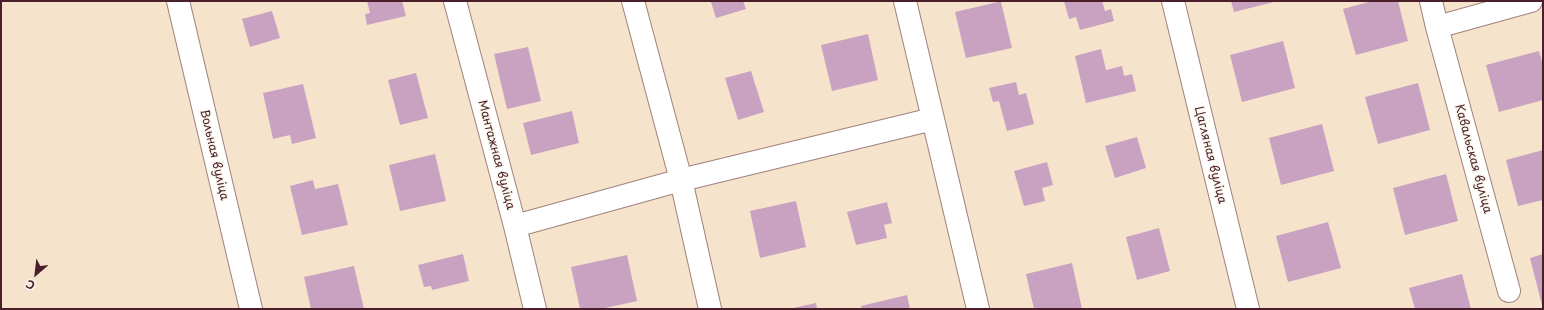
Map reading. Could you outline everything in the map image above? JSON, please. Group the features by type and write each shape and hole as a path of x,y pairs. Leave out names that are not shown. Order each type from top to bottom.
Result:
{"street":[{"name":"Вольная вуліца","path":"178,1 250,309"},
{"name":"Мантажная вуліца","path":"455,1 515,226 535,309"},
{"path":"633,1 681,180 710,309"},
{"path":"905,1 978,309"},
{"name":"Цагляная вуліца","path":"1173,1 1248,309"},
{"name":"Кавальская вуліца","path":"1431,1 1509,291"},
{"path":"1437,27 1531,1"},
{"path":"515,226 681,180 933,119"}],"building":[{"path":"367,1 402,1 406,16 367,25 365,14 370,13"},
{"path":"743,1 746,9 716,18 711,2"},
{"path":"1064,1 1102,1 1105,11 1111,9 1114,21 1080,30 1076,17 1069,19"},
{"path":"1231,1 1274,1 1274,2 1234,12"},
{"path":"1372,1 1398,1 1408,41 1356,55 1343,9"},
{"path":"1001,2 1012,48 966,58 955,12"},
{"path":"272,11 280,38 250,47 242,19"},
{"path":"868,34 878,80 832,91 821,45"},
{"path":"1283,41 1295,88 1242,102 1230,55"},
{"path":"528,47 541,101 507,109 494,54"},
{"path":"1101,49 1106,70 1122,66 1124,76 1132,74 1136,91 1086,103 1075,56"},
{"path":"1539,51 1543,65 1543,100 1499,112 1486,65"},
{"path":"751,71 764,112 738,120 725,78"},
{"path":"416,73 428,118 400,125 388,80"},
{"path":"1016,82 1019,95 1026,93 1034,124 1007,131 999,101 993,102 989,88"},
{"path":"1418,83 1430,130 1378,144 1365,97"},
{"path":"303,84 316,138 292,144 290,135 273,139 263,93"},
{"path":"572,111 579,143 531,155 523,123"},
{"path":"1322,124 1334,171 1281,185 1269,138"},
{"path":"1137,137 1146,168 1115,178 1105,146"},
{"path":"1543,150 1543,200 1518,206 1506,160"},
{"path":"435,154 446,201 400,211 389,165"},
{"path":"1047,162 1053,185 1042,188 1045,201 1024,206 1014,171"},
{"path":"1446,174 1458,221 1405,235 1393,188"},
{"path":"313,180 315,189 338,184 348,225 302,235 290,186"},
{"path":"796,201 806,247 760,258 750,211"},
{"path":"887,202 892,223 884,225 887,238 856,245 847,212"},
{"path":"1328,222 1341,268 1288,282 1276,236"},
{"path":"1159,228 1170,271 1137,280 1126,237"},
{"path":"463,254 469,281 432,290 431,286 424,287 418,265"},
{"path":"1543,254 1543,305 1542,305 1530,258"},
{"path":"627,255 637,301 601,309 580,309 571,267"},
{"path":"1072,263 1082,309 1034,309 1026,274"},
{"path":"354,266 364,309 311,309 304,277"},
{"path":"1462,274 1471,309 1415,309 1409,288"},
{"path":"907,295 910,309 862,309 861,306"},
{"path":"816,303 817,309 793,309 793,308"}]}
